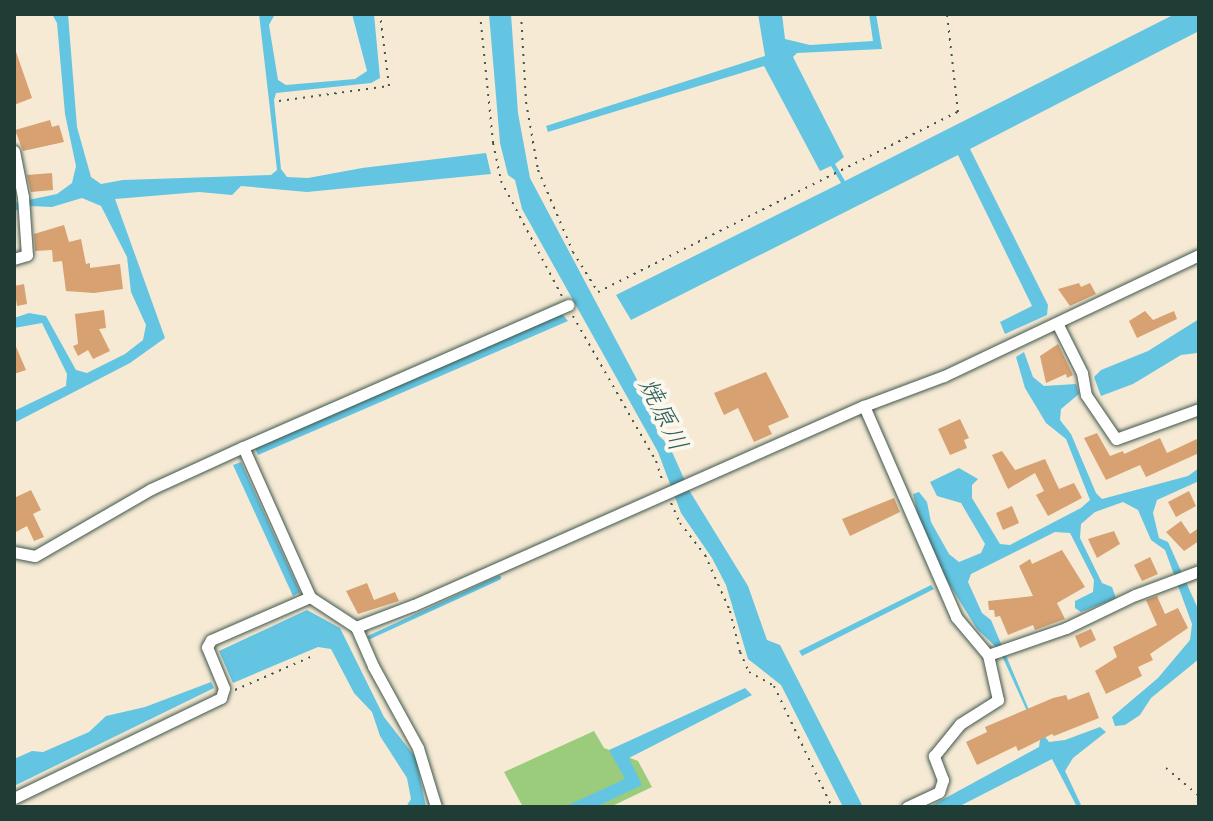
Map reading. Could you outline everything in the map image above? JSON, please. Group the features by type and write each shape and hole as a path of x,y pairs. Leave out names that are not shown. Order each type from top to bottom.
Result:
{"street":[{"path":"14,153 23,197 27,255 14,259"},
{"path":"356,627 414,605 864,406 944,376 1199,255"},
{"path":"14,552 35,556 151,489 568,305"},
{"path":"1057,323 1082,373 1086,395 1116,439 1199,409"},
{"path":"864,406 956,617 997,654 998,700 960,724 934,756 943,780 939,792 907,807"},
{"path":"243,447 310,597 356,627 373,666 418,748 436,807"},
{"path":"997,654 1199,571"},
{"path":"14,798 224,694 207,647 211,640 310,597"}],"path":[{"path":"279,101 389,86 380,14"},
{"path":"480,14 493,143 501,181 656,461 680,523 705,555 730,611 740,652 749,672 774,686 832,807"},
{"path":"521,14 526,102 538,170 573,252 598,292 958,112 947,14"},
{"path":"224,694 315,655"},
{"path":"1166,768 1199,796"}],"green space":[{"path":"594,731 604,748 638,761 652,787 610,807 523,807 504,772"}],"water":[{"path":"52,14 68,14 77,127 91,177 101,184 123,180 271,175 277,170 259,14 275,14 269,25 278,80 286,85 355,79 367,71 352,14 374,14 380,78 371,83 276,93 274,100 281,169 287,177 308,178 486,153 491,174 307,192 241,186 232,195 199,192 115,199 165,338 130,363 14,423 14,411 66,386 67,374 42,323 14,328 14,318 29,313 46,316 76,370 87,373 125,354 143,340 146,325 131,292 127,257 101,206 82,198 52,207 30,206 14,211 14,203 57,194 72,183 76,166 65,114 57,23"},
{"path":"489,14 511,14 518,113 530,178 642,389 659,436 669,445 689,490 748,586 767,640 780,645 863,807 843,807 781,685 748,659 726,585 712,558 681,513 658,452 522,209 515,180 508,175 500,143"},
{"path":"758,14 782,14 785,39 810,45 873,41 869,14 876,14 882,49 797,53 793,57 844,157 835,164 845,181 1175,14 1199,14 1199,31 970,149 1048,305 1047,315 1005,334 1000,322 1032,306 958,155 631,320 616,295 841,183 831,166 820,171 764,66 548,132 546,126 765,56"},
{"path":"562,314 568,321 258,455 254,446"},
{"path":"1199,319 1199,356 1197,353 1181,355 1133,384 1101,396 1094,377 1101,370 1148,351"},
{"path":"1024,352 1033,377 1044,386 1076,384 1079,394 1061,409 1060,420 1071,434 1096,493 1102,499 1188,476 1199,468 1199,481 1157,500 1153,513 1159,538 1168,542 1199,611 1199,659 1151,698 1140,715 1125,725 1115,726 1112,717 1158,678 1190,640 1192,624 1165,550 1151,540 1138,510 1123,502 1095,512 1081,524 1080,538 1102,583 1112,587 1116,598 1081,612 1075,608 1075,601 1093,592 1094,580 1070,533 1055,532 971,574 968,582 982,613 991,620 1034,722 1049,742 1065,740 1100,727 1106,732 1073,758 1065,771 1082,807 1077,807 1052,759 958,807 929,807 1039,747 1040,740 1003,658 977,629 946,579 919,519 913,494 919,492 927,502 931,522 949,554 959,562 981,553 985,544 961,503 937,496 930,482 959,468 978,479 972,485 972,498 1000,544 1010,545 1081,508 1090,500 1066,439 1046,423 1025,388 1016,357"},
{"path":"241,462 300,592 293,596 233,465"},
{"path":"931,585 934,589 802,656 799,651"},
{"path":"307,610 340,628 384,717 416,758 426,807 406,807 411,799 407,778 380,736 372,712 354,693 331,649 318,647 233,683 219,651"},
{"path":"211,682 214,688 14,786 14,759 32,751 43,752 89,732 106,716 145,707"},
{"path":"745,688 752,695 629,758 642,785 596,807 564,807 625,779 609,750"}],"building":[{"path":"14,46 32,98 14,105"},
{"path":"50,120 52,127 59,125 64,142 23,151 15,130"},
{"path":"52,173 53,190 31,192 27,175"},
{"path":"64,225 69,242 81,239 86,264 90,263 90,268 120,264 123,289 94,293 66,291 62,261 53,262 52,250 35,251 34,234"},
{"path":"1079,283 1081,287 1090,283 1096,294 1070,306 1058,289"},
{"path":"24,284 27,304 17,306 14,286"},
{"path":"104,310 106,328 99,329 110,351 93,359 88,350 78,356 73,346 78,344 75,314"},
{"path":"1145,311 1153,320 1174,311 1177,319 1137,338 1129,321"},
{"path":"14,342 26,370 14,374"},
{"path":"1058,344 1073,375 1067,378 1066,374 1046,383 1040,356"},
{"path":"766,372 789,417 768,426 772,434 754,442 738,408 724,415 714,393"},
{"path":"960,419 969,438 964,440 967,448 950,455 938,429"},
{"path":"1097,433 1110,456 1123,451 1124,454 1160,438 1167,453 1199,438 1199,453 1146,477 1140,465 1106,480 1084,438"},
{"path":"1002,451 1015,470 1045,459 1059,489 1074,483 1082,498 1048,516 1036,495 1044,491 1035,473 1008,489 992,455"},
{"path":"31,490 41,510 33,514 44,537 34,541 27,526 14,533 14,498"},
{"path":"1189,491 1196,506 1176,517 1168,502"},
{"path":"894,498 900,512 850,536 842,519"},
{"path":"1012,506 1019,523 1003,530 996,513"},
{"path":"1181,521 1190,534 1199,528 1199,541 1184,551 1166,532"},
{"path":"1114,531 1120,544 1097,558 1088,539"},
{"path":"1062,550 1085,587 1057,603 1065,619 1035,630 1033,625 1008,635 1000,616 995,617 994,610 989,610 988,601 1033,596 1019,566 1030,559 1032,564"},
{"path":"1150,557 1158,574 1142,581 1134,565"},
{"path":"367,583 374,600 395,592 399,601 358,614 346,591"},
{"path":"1157,596 1165,614 1178,608 1188,628 1150,654 1153,660 1138,667 1142,676 1106,694 1095,671 1117,657 1113,647 1157,625 1146,600"},
{"path":"1091,629 1096,640 1080,648 1075,636"},
{"path":"1089,692 1099,718 1054,736 1052,734 1018,751 1016,746 977,765 966,742 987,732 985,727 1053,698 1066,695 1068,700"}],"waterway":[{"path":"370,637 499,578"}],"water label":[{"name":"焼原川","path":"664,414"}]}
